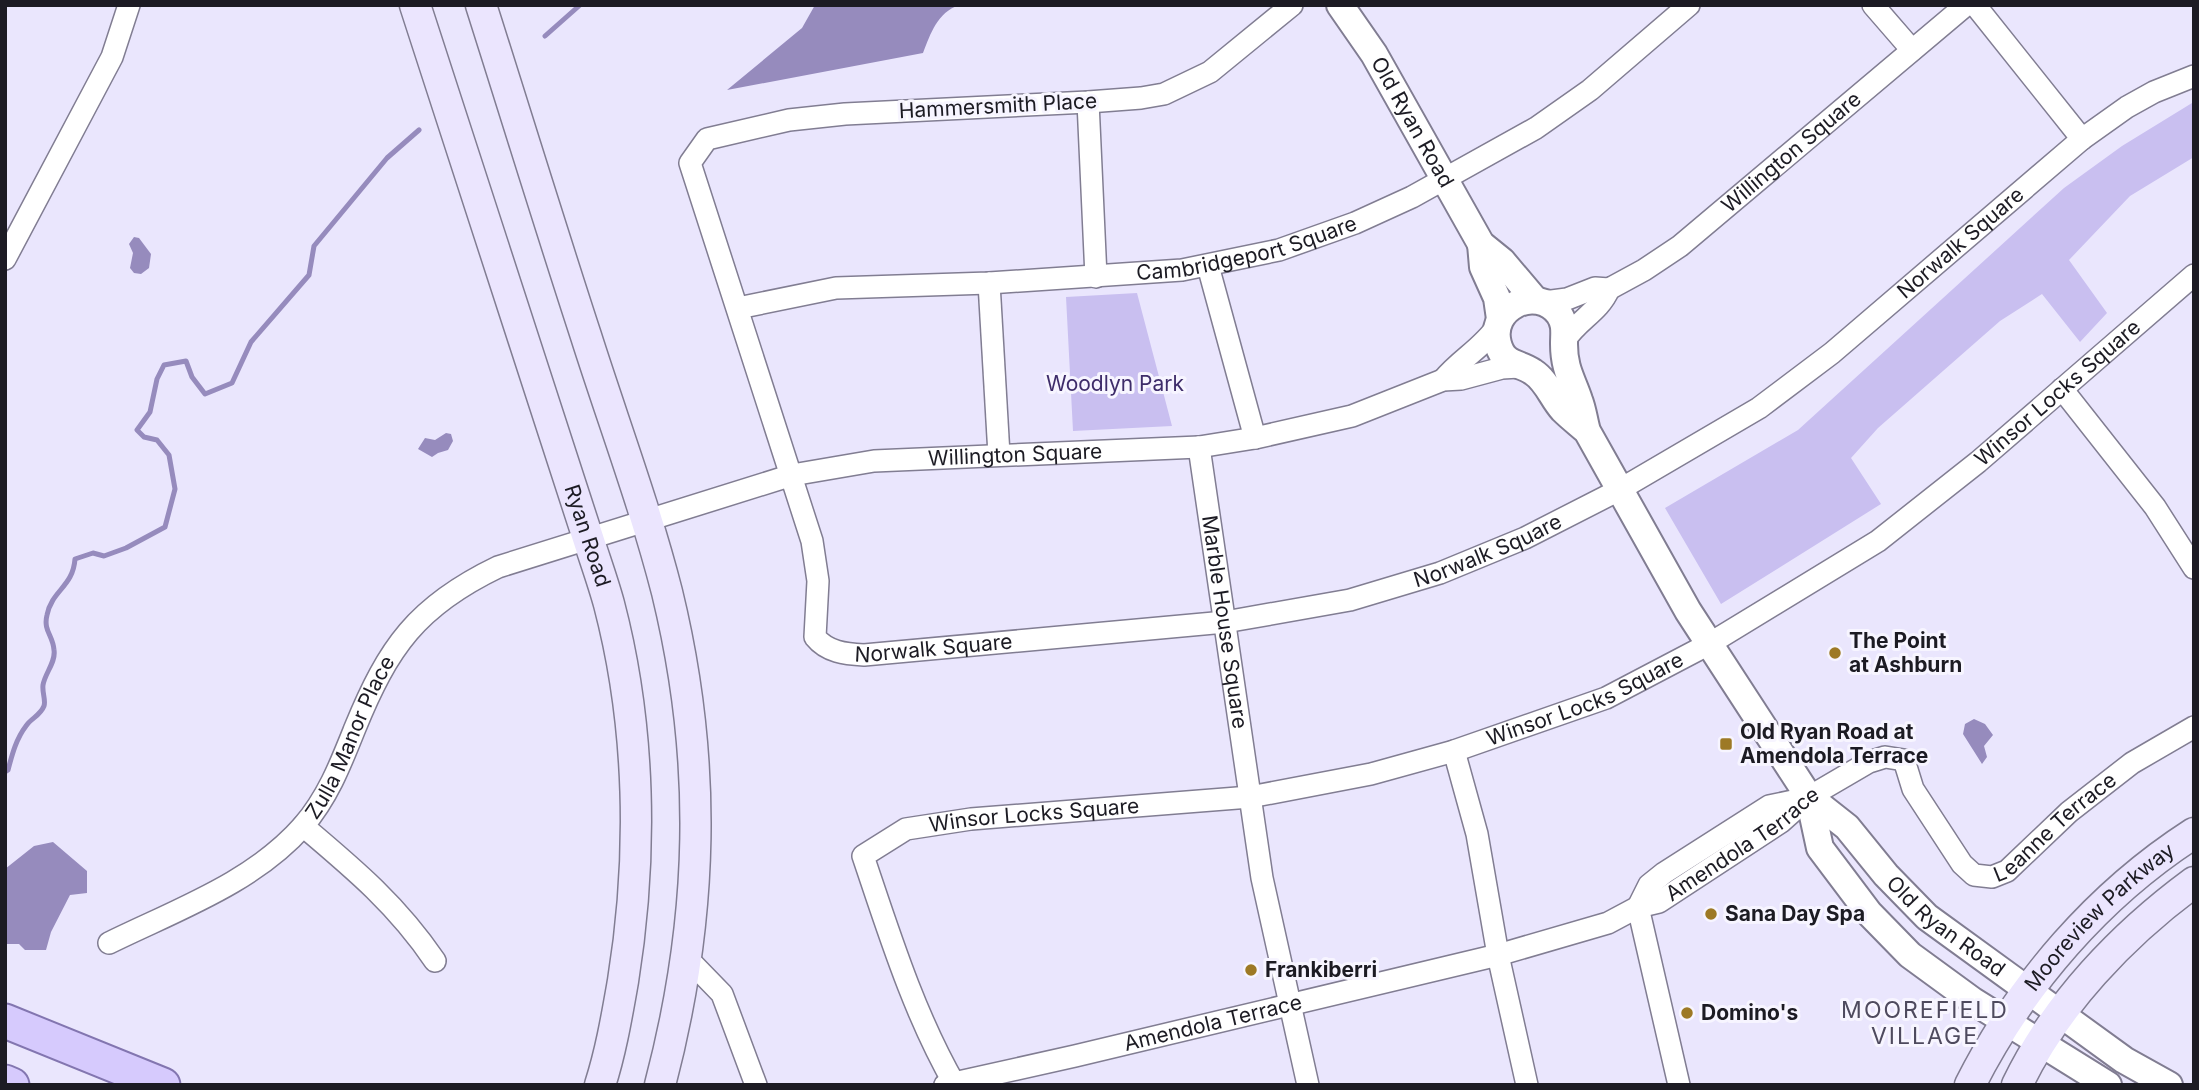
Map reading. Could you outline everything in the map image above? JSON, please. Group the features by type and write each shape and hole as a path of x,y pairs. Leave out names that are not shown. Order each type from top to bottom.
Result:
{"main road":[{"name":"Ryan Road","path":"415,5 588,538 609,606 622,666 636,790 631,920 616,1019 600,1085"},
{"path":"481,5 645,520 667,593 678,646 689,719 696,856 687,958 675,1030 660,1085"},
{"name":"Mooreview Parkway","path":"1970,1085 2029,990 2084,922 2125,883 2194,833"},
{"name":"Mooreview Parkway","path":"2017,1085 2042,1042 2088,978 2118,945 2194,882"},
{"path":"5,1021 163,1085"},
{"path":"5,1082 12,1085"}],"street":[{"path":"5,259 112,57 129,5"},
{"name":"Hammersmith Place","path":"738,308 690,163 707,139 789,120 845,114 1088,102 1164,94 1192,83 1210,72 1292,5"},
{"name":"Old Ryan Road","path":"1340,5 1374,54 1481,244 1502,261 1539,301 1554,309 1560,316 1564,325 1568,376 1579,399 1587,432 1688,611 1809,797 1847,827 1886,875 1927,917 2124,1060 2169,1085"},
{"name":"Cambridgeport Square","path":"738,308 836,288 1096,276 1209,266 1279,250 1412,197 1536,128 1566,108 1689,5"},
{"path":"1873,5 1912,50"},
{"name":"Willington Square","path":"1539,301 1567,299 1595,288 1609,289 1644,270 1699,232 1966,5"},
{"path":"1975,5 2082,139"},
{"name":"Norwalk Square","path":"792,475 817,563 815,637 821,644 842,653 864,655 937,650 1225,621 1350,600 1440,573 1525,538 1619,490 1717,434 1793,384 2082,139 2127,107 2154,92 2194,76"},
{"path":"1088,102 1096,276"},
{"name":"Old Ryan Road","path":"1481,244 1483,267 1497,298 1499,322 1496,335 1502,353 1508,361 1537,375 1562,409 1587,432"},
{"path":"1209,266 1255,438"},
{"name":"Winsor Locks Square","path":"951,1084 898,960 863,856 905,830 971,819 1250,797 1371,774 1454,751 1606,698 1709,644 1878,541 1979,462 2194,275"},
{"path":"989,283 999,456"},
{"name":"Willington Square","path":"1564,343 1579,323 1603,303 1609,289"},
{"path":"1499,322 1514,304 1539,301"},
{"path":"738,308 792,475"},
{"name":"Willington Square","path":"1443,380 1455,365 1480,347 1499,322"},
{"path":"1521,368 1533,369 1552,362 1564,343"},
{"name":"Willington Square","path":"588,538 792,475 874,461 1199,447 1255,438 1352,416 1443,380 1461,379 1502,368 1521,368"},
{"path":"2062,388 2129,472 2185,533 2194,568"},
{"name":"Marble House Square","path":"1199,447 1262,878 1308,1085"},
{"name":"Zulla Manor Place","path":"109,943 250,872 276,853 303,826 336,776 380,671 422,617 460,587 498,567 588,538"},
{"name":"Leanne Terrace","path":"1809,797 1869,762 1885,757 1904,760 1913,789 1962,864 1974,875 1992,877 2007,871 2068,812 2132,763 2194,727"},
{"path":"1454,751 1477,834 1498,955 1527,1085"},
{"name":"Old Ryan Road","path":"1809,797 1820,848 1869,913 1910,955 1973,1001 2108,1085"},
{"name":"Amendola Terrace","path":"951,1084 1498,955 1608,923 1638,907 1649,885 1664,873 1769,806 1809,797"},
{"path":"303,826 400,913 435,961"},
{"path":"1638,907 1679,1085"},
{"path":"687,958 722,994 756,1085"}],"green space":[{"path":"2192,103 2194,157 2130,196 2069,260 2107,313 2080,342 2042,294 2000,321 1878,428 1851,458 1881,504 1721,604 1665,508 1798,430 2064,188 2122,146"},
{"name":"Woodlyn Park","path":"1137,293 1172,426 1073,431 1066,297"}],"shaded area":[{"path":"815,5 959,5 940,18 923,53 727,90 802,28"},
{"path":"134,237 139,238 151,254 149,268 141,274 134,273 130,268 133,253 129,244"},
{"path":"446,433 451,434 453,441 448,450 432,457 418,449 425,438 435,440"},
{"path":"1974,719 1985,724 1993,735 1984,746 1987,757 1982,764 1963,734 1965,724"},
{"path":"53,842 87,871 87,893 70,895 51,932 46,950 25,950 19,944 5,944 5,869 34,846"}],"waterway":[{"path":"545,36 580,5"},
{"path":"5,772 23,731 44,706 43,685 54,654 46,625 47,615 53,600 67,582 75,559 93,553 104,556 126,548 165,527 175,489 169,455 157,440 144,437 137,430 150,412 157,379 164,365 186,361 192,377 205,394 232,383 251,342 309,275 314,246 387,158 419,130"}],"place":[{"name":"The Point at Ashburn","path":"1835,653"},
{"name":"Old Ryan Road at Amendola Terrace","path":"1726,744"},
{"name":"Sana Day Spa","path":"1711,914"},
{"name":"Frankiberri","path":"1251,970"},
{"name":"Domino's","path":"1687,1013"}],"district":[{"name":"MOOREFIELD VILLAGE","path":"1925,1023"}]}
